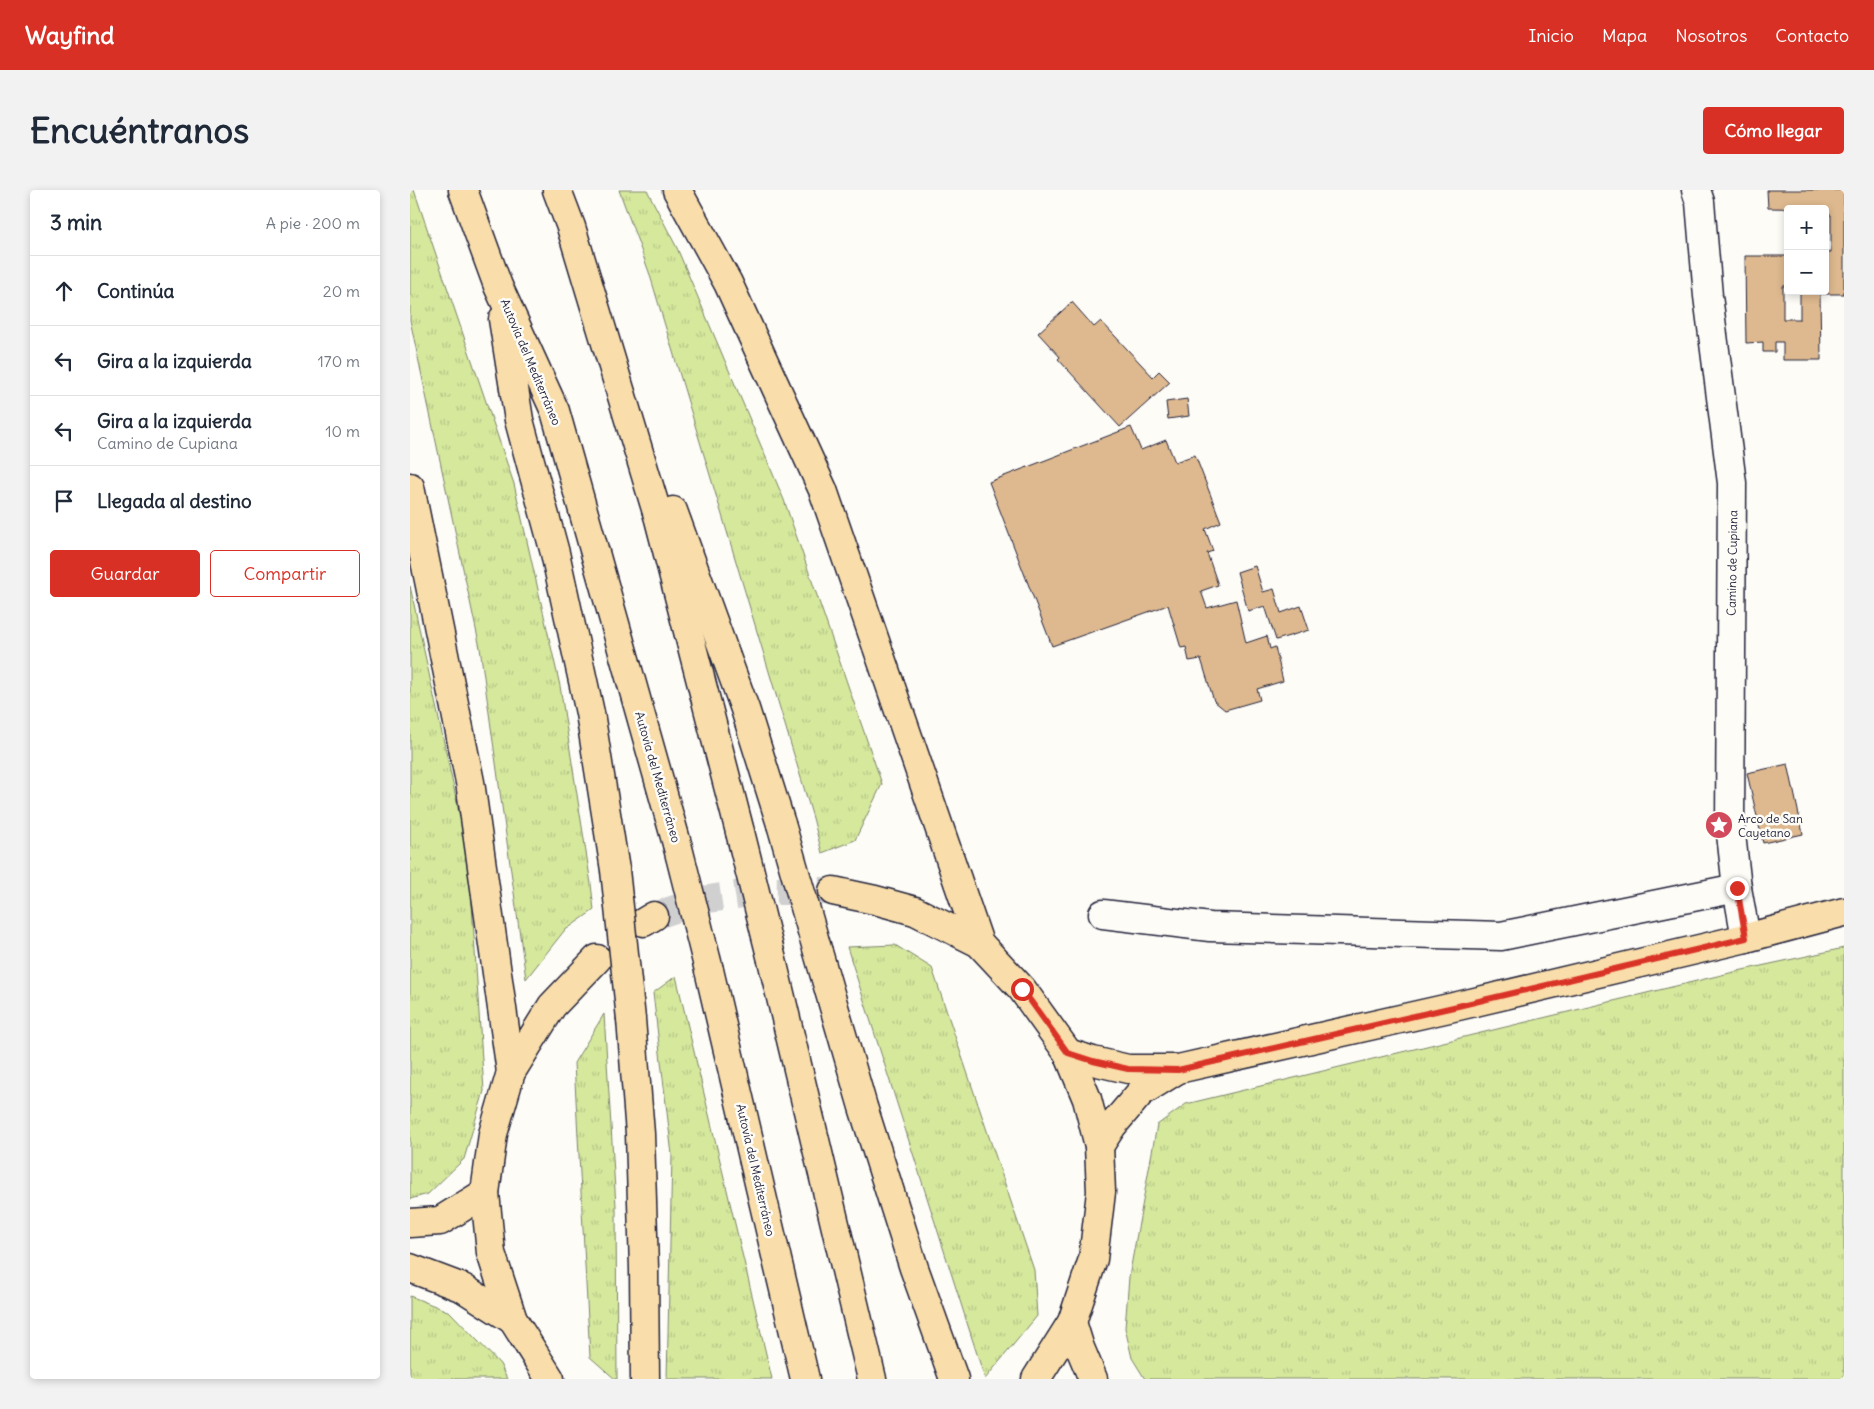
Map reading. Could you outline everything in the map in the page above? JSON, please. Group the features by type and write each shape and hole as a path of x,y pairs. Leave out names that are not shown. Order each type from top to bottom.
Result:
{"main road":[{"name":"Autovía del Mediterráneo","path":"463,190 498,286 555,411 678,844 805,1379"},
{"path":"557,190 745,709 781,824 863,1107 914,1268 954,1379"},
{"path":"677,190 728,283 823,490 979,944"},
{"path":"571,227 659,519 772,960 872,1379"},
{"path":"498,286 519,420 555,553 590,713 615,870 631,1019 640,1144 645,1379"},
{"path":"410,487 470,782 511,1072"},
{"path":"833,891 915,911 979,944 1022,989 1068,1053 1087,1098 1099,1146 1101,1192 1093,1259 1072,1322 1036,1379"},
{"path":"1068,1053 1128,1069 1178,1070 1746,938 1844,912"},
{"path":"550,1379 513,1320 492,1253 485,1193 493,1134 511,1072 552,1006 597,959"},
{"path":"1099,1146 1112,1126 1140,1092 1178,1070"},
{"path":"410,1223 440,1221 485,1193"},
{"path":"410,1268 463,1288 513,1320"},
{"path":"1072,1322 1080,1348 1094,1379"}],"street":[{"name":"Camino de Cupiana","path":"1696,190 1700,202 1708,296 1732,484 1730,825 1737,888 1746,938"},
{"path":"1103,914 1210,927 1501,936 1737,888"}],"green space":[{"path":"410,190 414,190 514,484 560,686 591,884 594,910 564,931 526,979 480,648 410,320"},
{"path":"619,190 647,190 677,248 784,500 882,784 855,840 822,853 649,272"},
{"path":"410,586 469,858 484,1091 464,1159 428,1194 410,1199"},
{"path":"895,945 932,968 1034,1270 1037,1316 985,1379 847,947"},
{"path":"1844,948 1844,1379 1145,1379 1132,1358 1125,1328 1129,1277 1157,1125 1186,1104 1738,971"},
{"path":"676,976 772,1379 667,1379 672,1155 653,993"},
{"path":"604,1014 616,1206 617,1379 590,1357 574,1063"},
{"path":"410,1296 450,1312 500,1364 507,1379 410,1379"}],"building":[{"path":"1767,190 1844,190 1844,294 1829,294 1831,215 1829,215 1829,205 1784,205 1784,208 1768,208"},
{"path":"1745,256 1784,256 1783,319 1800,319 1800,295 1820,295 1821,360 1783,360 1783,342 1775,342 1775,352 1763,352 1763,342 1746,343"},
{"path":"1072,302 1094,327 1101,321 1153,377 1159,371 1170,382 1120,427 1058,359 1060,357 1038,333"},
{"path":"1187,399 1189,416 1168,419 1166,402"},
{"path":"1131,427 1141,450 1166,440 1175,462 1195,455 1221,522 1205,529 1213,551 1207,553 1218,585 1201,591 1207,608 1236,600 1246,643 1267,636 1270,649 1275,647 1283,681 1257,689 1260,700 1225,710 1214,701 1201,659 1189,661 1186,647 1181,648 1168,605 1052,646 989,482"},
{"path":"1255,566 1263,592 1274,589 1281,613 1301,606 1309,630 1276,640 1265,606 1248,611 1237,572"},
{"path":"1788,764 1803,834 1763,843 1747,773"}],"tunnel":[{"path":"654,916 702,900 763,891 833,891"}],"place":[{"name":"Arco de San Cayetano","path":"1719,825"}],"route":[{"path":"1022,989 1068,1053 1128,1069 1178,1070 1746,938 1737,888"}]}
